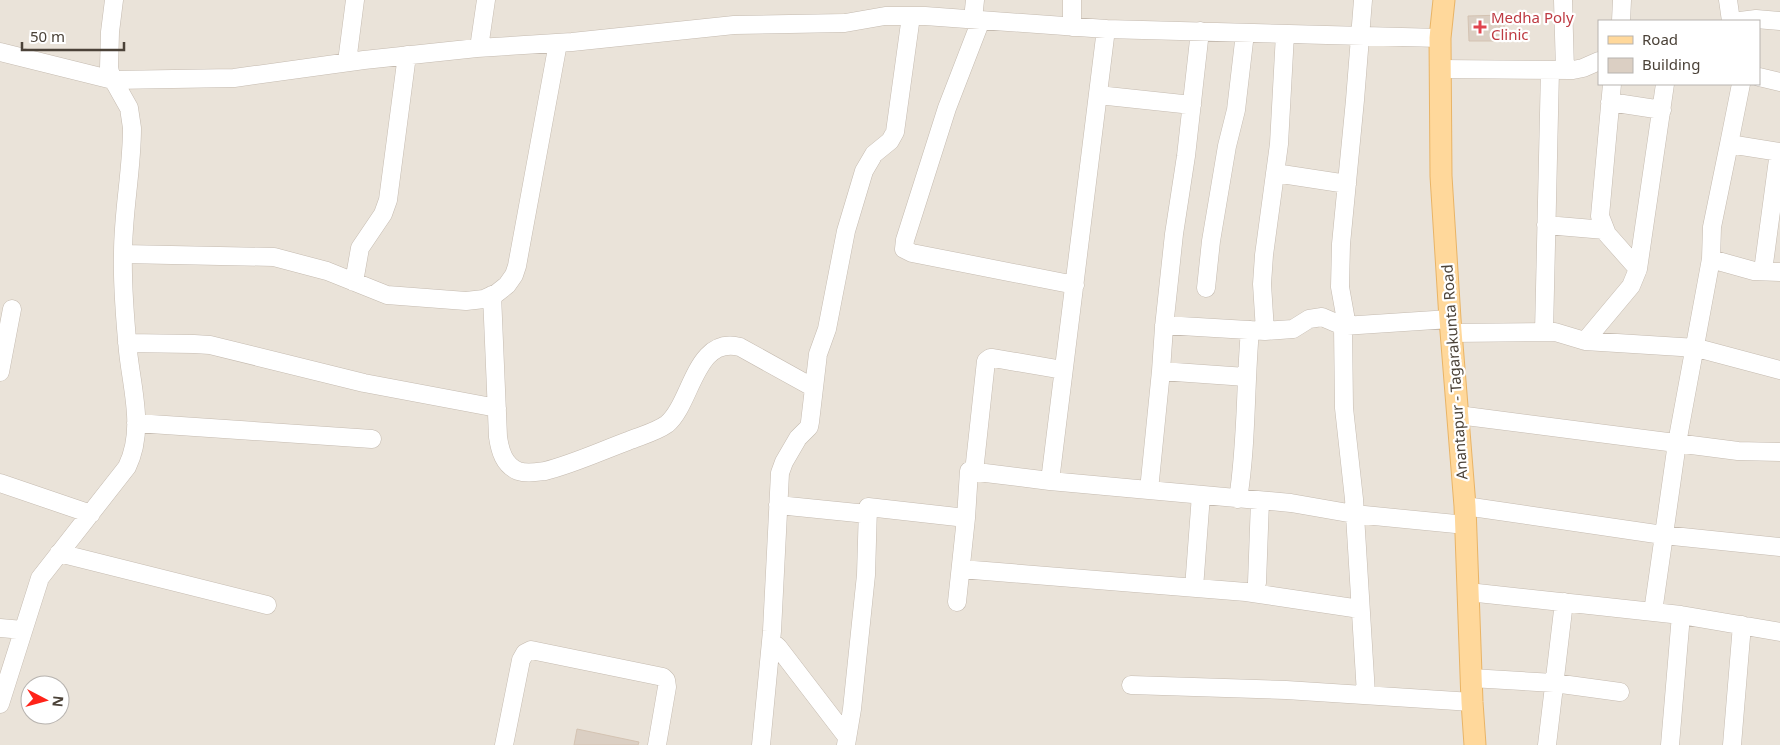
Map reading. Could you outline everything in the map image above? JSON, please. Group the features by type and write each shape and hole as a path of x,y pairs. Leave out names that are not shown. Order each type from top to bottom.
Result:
{"main road":[{"name":"Anantapur - Tagarakunta Road","path":"1444,0 1440,38 1441,176 1465,515 1475,745"}],"street":[{"path":"0,704 40,578 127,467 136,443 135,398 127,343 123,254 132,128 129,108 108,68 114,0"},
{"path":"347,62 355,0"},
{"path":"479,48 486,0"},
{"path":"975,0 977,19 905,240 904,249 912,253 1075,285"},
{"path":"1072,0 1072,26"},
{"path":"1363,0 1341,244 1340,279 1345,326 1344,408 1354,514 1366,694"},
{"path":"1544,332 1546,225 1563,0"},
{"path":"1621,20 1622,0"},
{"path":"1728,0 1731,20"},
{"path":"0,52 113,80 234,78 347,62 479,48 558,43 734,25 845,24 885,16 977,19 1106,29 1440,38"},
{"path":"762,745 771,642 781,468 798,438 809,427 818,354 827,328 844,240 864,171 874,154 890,141 895,132 911,16"},
{"path":"1760,20 1780,21"},
{"path":"1050,481 1106,29"},
{"path":"1149,490 1174,234 1186,156 1200,31"},
{"path":"1206,288 1211,241 1227,146 1236,110 1245,33"},
{"path":"1238,499 1243,467 1246,377 1258,331 1264,254 1280,137 1284,34"},
{"path":"123,254 274,257 320,268 379,293 396,296 477,301 492,295 507,285 514,275 517,266 558,43"},
{"path":"354,282 360,248 382,214 388,200 406,55"},
{"path":"1440,69 1557,70 1583,68 1598,61"},
{"path":"1760,77 1780,82"},
{"path":"1612,85 1600,208 1605,230 1638,270"},
{"path":"1586,340 1631,286 1638,270 1665,85"},
{"path":"1653,612 1677,443 1711,259 1712,227 1741,85"},
{"path":"1098,95 1192,105"},
{"path":"1610,102 1662,110"},
{"path":"1711,259 1754,271 1771,272 1780,152 1729,144"},
{"path":"1275,173 1347,184"},
{"path":"1546,225 1605,230"},
{"path":"492,295 498,437 504,458 508,464 519,471 534,472 571,463 665,425 678,410 705,358 720,347 733,345 740,347 814,388"},
{"path":"0,372 12,309"},
{"path":"1164,325 1258,331 1293,329 1309,319 1322,317 1345,326 1451,326 1555,332 1586,340 1694,348 1780,370"},
{"path":"127,343 210,345 364,383 497,408"},
{"path":"974,472 986,361 993,358 1063,370"},
{"path":"1161,371 1246,377"},
{"path":"1458,415 1738,451 1780,452"},
{"path":"136,422 372,439"},
{"path":"957,602 969,471 1050,481 1291,503 1354,514 1465,515 1780,547"},
{"path":"0,483 91,514"},
{"path":"1194,588 1202,495"},
{"path":"1257,583 1260,500"},
{"path":"778,505 867,514"},
{"path":"846,741 866,575 868,507 966,518"},
{"path":"59,553 267,605"},
{"path":"961,569 1272,595 1360,608"},
{"path":"1468,592 1653,612 1780,632"},
{"path":"1547,745 1564,602"},
{"path":"1670,745 1681,616"},
{"path":"1732,745 1742,625"},
{"path":"0,628 23,630"},
{"path":"771,642 781,651 846,741"},
{"path":"504,745 521,660 525,652 531,650 663,677 667,682 667,688 657,745"},
{"path":"1471,678 1554,683 1620,692"},
{"path":"1131,685 1286,690 1472,702"}],"shaded area":[{"path":"0,0 1780,0 1780,745 0,745"}],"building":[{"path":"1504,15 1504,41 1469,41 1468,16"},
{"path":"577,729 639,742 638,745 574,745"}],"place":[{"name":"Medha Poly Clinic","path":"1480,27"}]}
